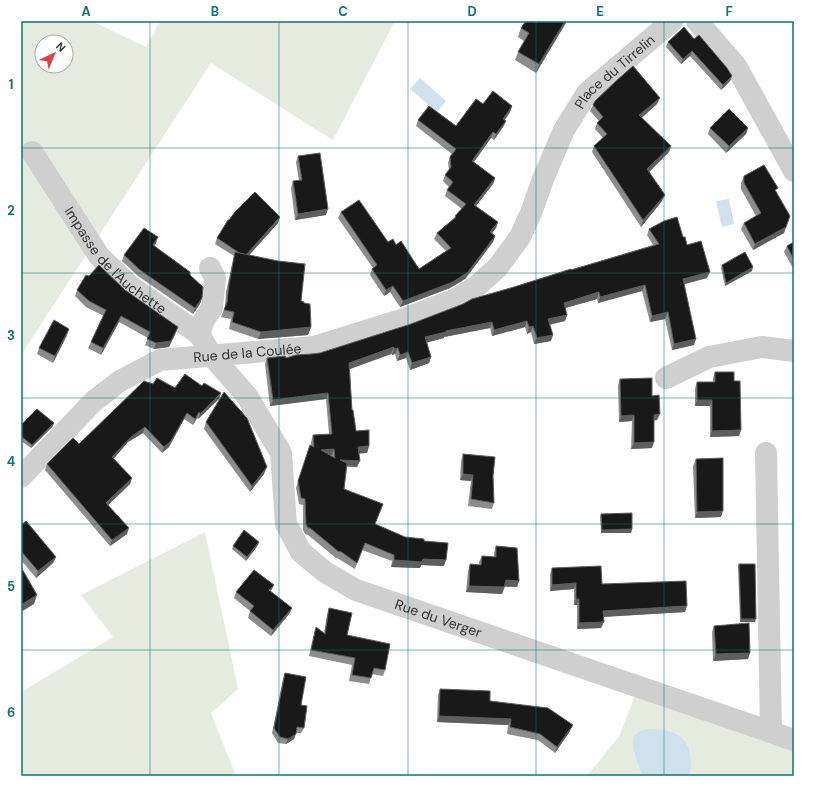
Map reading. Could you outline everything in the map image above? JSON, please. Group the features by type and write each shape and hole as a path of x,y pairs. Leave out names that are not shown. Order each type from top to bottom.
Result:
{"street":[{"name":"Place du Tirrelin","path":"498,267 520,237 532,212 543,180 564,130 587,93 672,21"},
{"path":"697,21 736,66 794,171"},
{"name":"Impasse de l'Auchette","path":"32,152 99,256 130,286 199,334 212,356"},
{"name":"Rue de la Coulée","path":"21,476 94,401 120,381 160,360 314,347 329,343 404,319 456,299 477,286 498,267"},
{"path":"199,334 204,320 212,308 215,278 210,268"},
{"path":"666,378 710,357 762,347 794,351"},
{"name":"Rue du Verger","path":"212,356 247,396 281,453 286,524 301,552 325,572 356,590 794,740"},
{"path":"766,453 771,732"}],"shaded area":[{"path":"21,21 92,21 146,47 160,21 395,21 333,140 211,63 21,355"},
{"path":"205,532 238,689 211,713 236,776 21,776 21,692 113,637 81,595"},
{"path":"635,695 794,750 794,776 690,776 690,755 688,746 684,740 670,731 649,729 634,752 642,776 587,776 620,735"}],"water":[{"path":"420,78 446,101 437,112 410,89"},
{"path":"729,199 734,224 722,227 716,201"},
{"path":"649,729 670,731 684,740 688,746 690,755 690,776 642,776 633,747 633,742 634,737 638,732"}],"building":[{"path":"526,21 565,21 539,64 518,52 529,33 521,28"},
{"path":"684,27 694,39 699,35 727,68 732,76 723,85 692,51 683,59 668,42"},
{"path":"633,66 660,98 639,115 671,146 647,169 665,195 643,220 594,146 607,134 597,123 603,117 593,105 595,101"},
{"path":"493,91 512,106 503,119 506,121 496,134 493,132 472,161 495,178 474,205 498,222 490,232 495,236 468,272 453,282 403,301 393,286 386,290 372,269 377,265 341,212 359,200 388,242 393,239 396,245 401,241 419,269 451,248 437,233 456,217 455,216 466,204 447,190 453,182 445,175 451,167 450,157 456,149 418,120 429,106 456,126 476,99 483,104"},
{"path":"729,109 748,128 729,146 710,128"},
{"path":"320,153 328,209 298,214 293,181 302,180 298,156"},
{"path":"764,165 778,188 775,190 790,216 786,227 755,244 744,223 761,213 744,183 744,176"},
{"path":"255,192 280,217 246,255 241,254 217,238 228,220"},
{"path":"677,217 687,245 701,241 710,272 683,279 696,339 674,344 668,312 652,316 645,285 600,297 599,292 564,303 567,315 548,319 553,335 537,338 533,326 529,327 527,321 494,330 492,322 446,331 425,337 431,357 412,363 408,352 400,355 398,348 394,349 394,347 349,363 352,410 356,431 369,430 369,446 358,447 360,461 340,460 347,463 344,489 383,504 375,524 405,537 424,539 424,541 448,543 446,560 423,559 422,562 394,560 394,555 365,543 357,563 340,551 339,552 310,528 308,528 306,524 305,499 301,498 298,481 310,445 314,447 313,435 332,434 328,393 273,400 267,358 285,356 286,358 296,355 320,353 411,324 463,304 472,299 659,244 649,229 664,221","holes":["334,449 335,458 321,450"]},
{"path":"144,228 158,237 153,245 190,272 190,275 203,287 202,298 195,308 140,270 124,255"},
{"path":"794,242 794,260 787,246"},
{"path":"235,252 278,261 305,264 301,301 310,304 311,327 261,332 232,322 234,312 224,310 227,302"},
{"path":"745,252 753,267 726,283 722,265"},
{"path":"99,265 125,290 178,327 171,341 156,343 147,339 150,332 121,316 103,348 91,342 106,310 89,301 77,290 86,275 89,276"},
{"path":"54,320 69,329 55,356 39,348"},
{"path":"715,372 734,372 734,381 740,381 741,430 712,431 712,400 697,400 697,382 715,382"},
{"path":"185,374 202,386 204,383 221,393 200,414 199,412 195,419 187,413 171,441 164,447 145,427 131,437 112,457 132,478 106,503 129,528 112,540 47,464 73,438 79,444 144,381 153,384 157,378 175,388"},
{"path":"652,378 652,396 659,395 660,414 654,415 654,442 634,443 634,415 621,416 620,379"},
{"path":"224,392 247,418 267,467 252,486 206,422"},
{"path":"37,409 54,423 32,445 21,436 21,425"},
{"path":"463,454 495,457 493,476 494,503 471,499 473,475 463,474"},
{"path":"723,458 723,511 697,512 696,459"},
{"path":"632,513 632,529 602,530 601,514"},
{"path":"26,521 56,557 38,571 21,551 21,525"},
{"path":"244,530 259,542 247,557 233,546"},
{"path":"496,546 517,548 519,581 506,580 504,587 469,586 470,564 481,565 482,556 496,557"},
{"path":"739,564 755,564 756,619 741,619"},
{"path":"601,566 602,584 686,581 687,606 603,611 604,622 579,623 579,599 576,599 576,583 552,585 552,568"},
{"path":"21,567 37,595 21,605"},
{"path":"254,570 274,585 269,590 292,608 273,630 250,611 254,606 236,592"},
{"path":"329,608 352,613 347,635 390,644 385,670 374,668 371,678 352,675 355,658 311,650 316,627 325,634"},
{"path":"749,623 750,653 716,654 714,626"},
{"path":"285,673 306,677 301,705 307,706 304,728 297,727 296,734 288,739 280,737 274,728"},
{"path":"440,689 490,691 490,701 548,708 573,725 557,747 540,734 510,727 511,719 439,716"}]}
